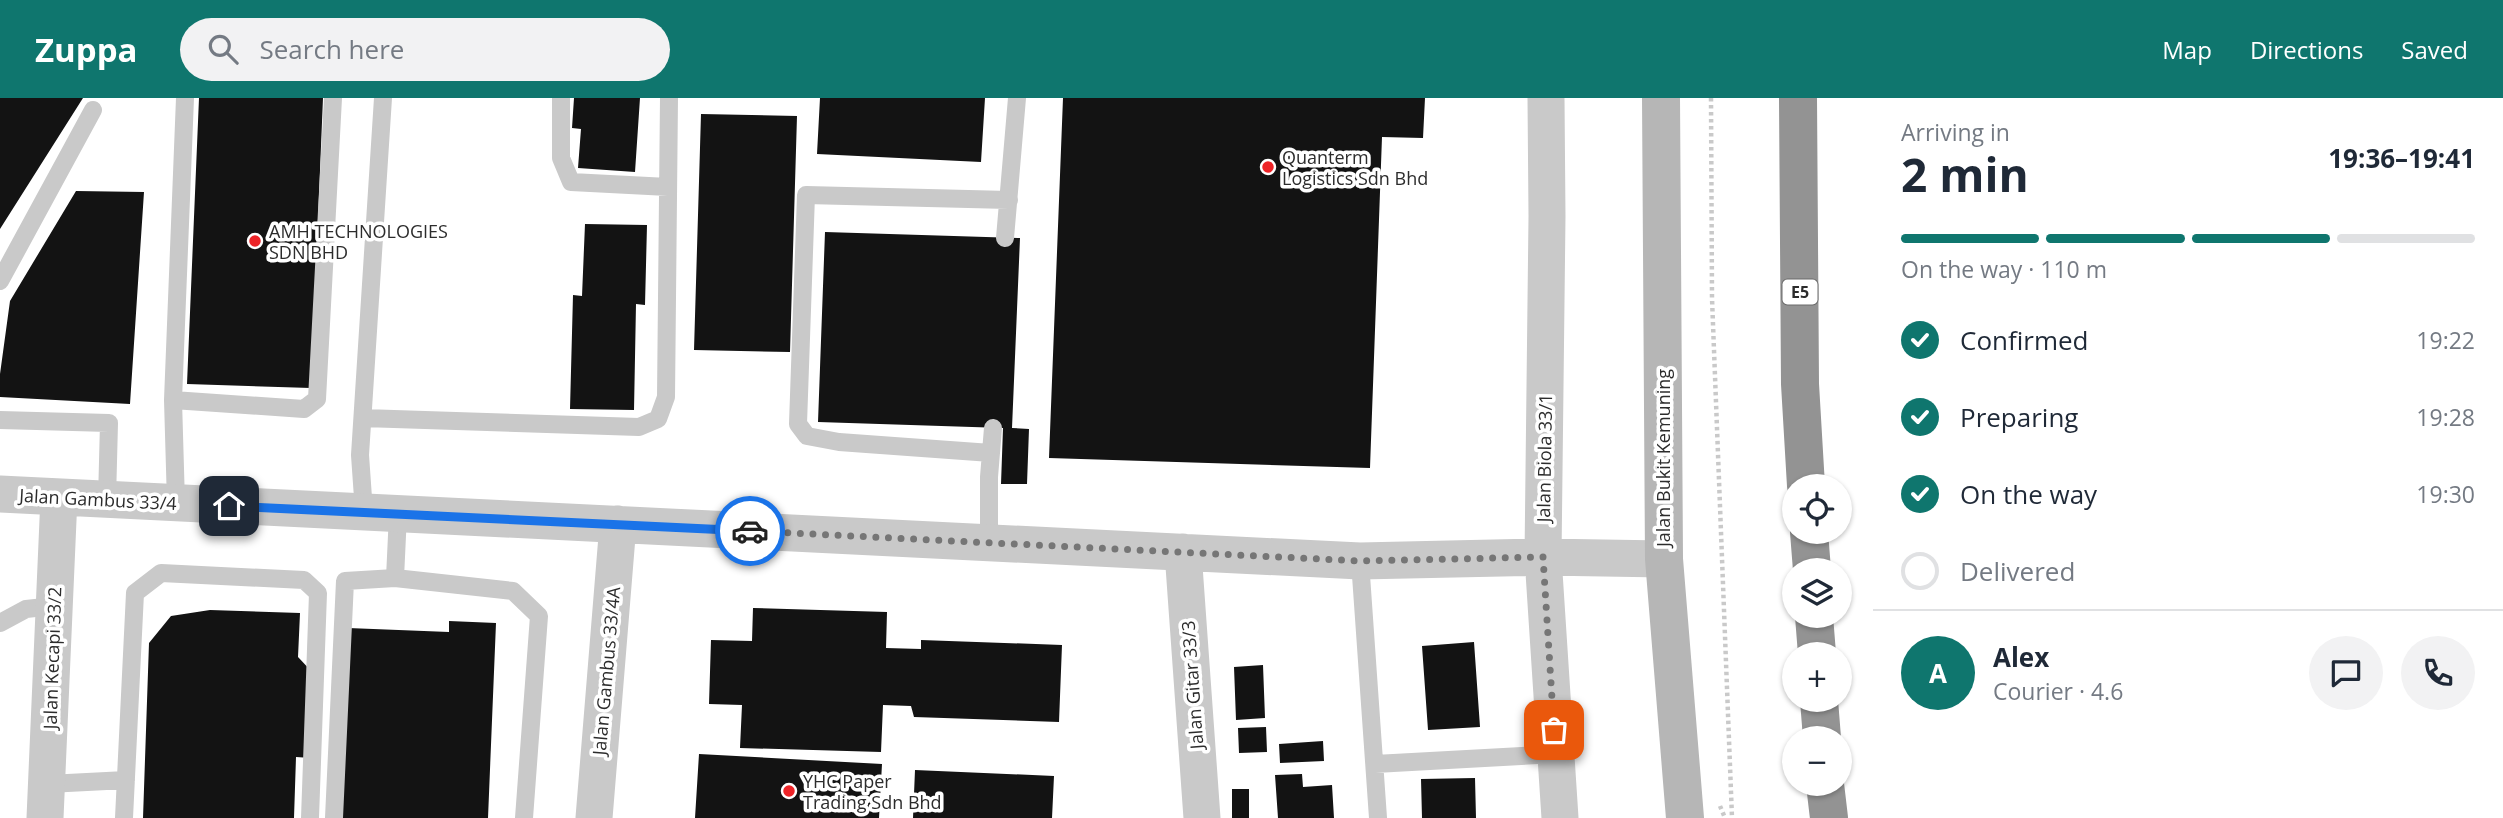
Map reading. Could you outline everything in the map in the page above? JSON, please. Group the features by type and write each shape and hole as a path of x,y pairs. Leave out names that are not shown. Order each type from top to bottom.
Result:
{"highway":[{"name":"E5","path":"1798,98 1800,384 1805,474"},
{"path":"1826,796 1829,818"}],"main road":[{"name":"Jalan Bukit Kemuning","path":"1661,98 1664,559 1685,818"}],"street":[{"name":"Jalan Biola 33/1","path":"1546,98 1543,557 1560,818"},
{"name":"Jalan Gambus 33/4","path":"0,494 1360,561 1543,557 1664,559"},
{"name":"Jalan Kecapi 33/2","path":"46,801 59,497"},
{"name":"Jalan Gambus 33/4A","path":"594,818 618,524"},
{"name":"Jalan Gitar 33/3","path":"1183,552 1202,818"}],"lane":[{"path":"176,503 173,400 185,98"},
{"path":"173,400 304,409 317,399 333,98"},
{"path":"383,98 360,454 381,513 395,578"},
{"path":"561,98 561,158 571,182 668,187"},
{"path":"363,418 639,427 658,419 666,397 669,98"},
{"path":"1005,238 1017,98"},
{"path":"0,281 93,110"},
{"path":"991,453 839,442 807,436 798,424 806,195 1009,200"},
{"path":"0,420 109,423 107,499"},
{"path":"989,543 993,428"},
{"path":"1360,561 1378,818"},
{"path":"124,818 135,593 161,573 304,580 318,593 310,818"},
{"path":"334,818 345,581 395,578 513,591 539,615 524,818"},
{"path":"0,623 26,609 54,606"},
{"path":"1375,764 1556,754"},
{"path":"46,801 126,779"}],"path":[{"path":"1711,98 1712,298 1732,818"}],"building":[{"path":"0,98 83,98 0,229"},
{"name":"AMH TECHNOLOGIES SDN BHD","path":"199,98 323,98 311,388 187,384"},
{"path":"574,98 640,98 635,172 578,168 581,129 572,128"},
{"path":"820,98 985,98 981,162 817,154"},
{"path":"1063,98 1425,98 1423,138 1382,137 1370,468 1049,458"},
{"path":"701,114 797,116 790,352 694,350"},
{"path":"76,191 144,192 130,404 0,397 0,374 10,301"},
{"path":"585,224 647,225 645,305 636,304 634,410 570,409 573,295 582,296"},
{"path":"825,232 1020,238 1012,428 1029,429 1027,484 1001,484 1003,428 818,422"},
{"path":"753,608 887,612 886,648 921,649 921,640 1062,645 1059,722 914,717 911,706 883,705 881,752 740,748 742,705 709,704 711,640 752,641"},
{"path":"210,610 300,613 298,657 313,673 311,758 296,757 294,818 143,818 149,643 171,616"},
{"path":"449,621 496,623 488,818 340,818 348,628 449,632"},
{"path":"1474,642 1480,727 1428,730 1422,646"},
{"path":"1263,665 1265,718 1236,720 1234,667"},
{"path":"1266,727 1267,752 1239,753 1238,728"},
{"path":"1323,741 1324,761 1280,763 1279,744"},
{"name":"YHC Paper Trading Sdn Bhd","path":"699,754 882,764 879,818 695,818"},
{"path":"915,770 1054,776 1052,818 913,818"},
{"path":"1302,774 1303,787 1332,785 1334,818 1278,818 1275,775"},
{"path":"1475,778 1476,818 1422,818 1421,779"},
{"path":"1232,789 1249,789 1249,818 1232,818"}],"way so far":[{"path":"750,531 1360,561 1543,557 1554,730"}],"place":[{"name":"Quanterm Logistics Sdn Bhd","path":"1268,167"},
{"name":"AMH TECHNOLOGIES SDN BHD","path":"255,241"},
{"name":"YHC Paper Trading Sdn Bhd","path":"789,791"}],"route":[{"path":"229,506 750,531"}]}
